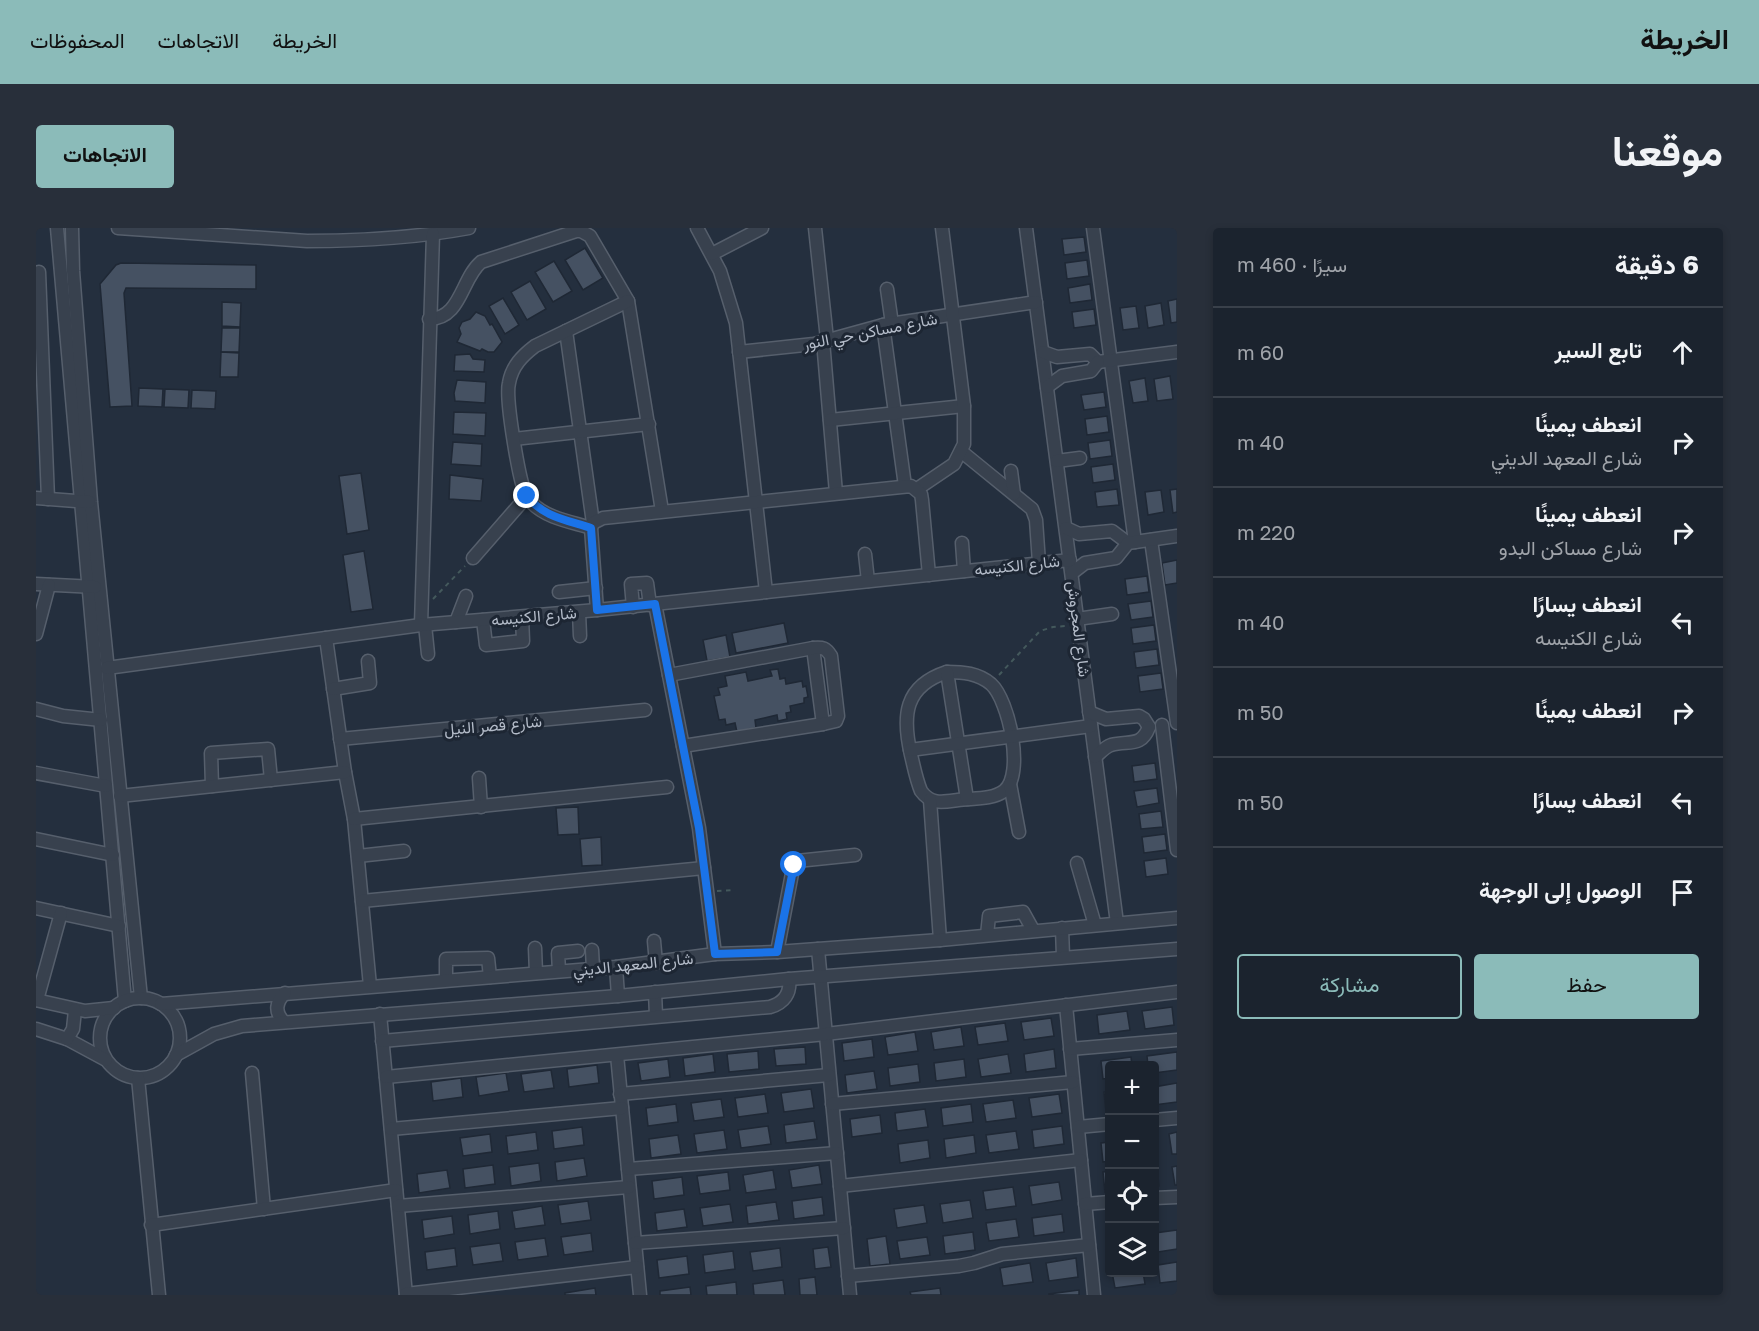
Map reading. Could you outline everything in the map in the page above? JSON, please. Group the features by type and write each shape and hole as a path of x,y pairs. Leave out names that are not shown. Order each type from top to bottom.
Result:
{"street":[{"path":"57,228 67,271 94,587 101,720 119,926 119,1004 104,1021 100,1037 100,1045 107,1061"},
{"path":"67,271 72,228"},
{"path":"118,228 307,241 368,240 468,228"},
{"path":"697,228 712,254 732,305 766,592"},
{"path":"712,254 762,228"},
{"path":"815,228 836,493"},
{"path":"628,301 535,346 522,356 512,370 508,394 514,439 522,481 527,496 533,504 550,515 592,525 603,518 911,487 954,464 962,452 965,437 942,228"},
{"name":"شارع المجروش","path":"1026,228 1117,923"},
{"path":"1093,228 1104,361 1131,543"},
{"path":"429,319 441,317 454,307 472,271 481,262 576,231 590,236 628,301 662,512"},
{"path":"428,654 421,612 433,234"},
{"path":"67,271 38,272 42,498 86,502"},
{"path":"887,289 887,325 895,413 911,487 922,501 929,575"},
{"name":"شارع مساكن حي النور","path":"739,351 814,344 887,325 1036,302"},
{"path":"566,331 592,525 597,610"},
{"path":"1043,352 1057,357 1090,354 1104,361"},
{"path":"1047,387 1059,377 1091,371 1104,361 1177,352"},
{"path":"830,420 963,406"},
{"path":"514,439 649,424"},
{"path":"962,452 1028,505 1035,514 1039,563"},
{"path":"1057,461 1080,458"},
{"path":"1011,471 1014,494"},
{"path":"473,558 527,496"},
{"name":"شارع الكنيسه","path":"1066,528 1079,534 1112,531 1131,543"},
{"name":"شارع الكنيسه","path":"1072,573 1085,563 1116,558 1131,543 1177,536"},
{"path":"1149,727 1177,723 1151,540"},
{"path":"962,543 964,571"},
{"path":"865,554 868,581"},
{"name":"شارع الكنيسه","path":"107,668 423,625 633,607 1070,560"},
{"path":"633,607 631,584 648,583 669,675 699,828 715,954"},
{"path":"36,584 94,587"},
{"path":"36,634 49,585"},
{"path":"94,587 107,668 141,998"},
{"path":"559,592 596,588"},
{"path":"456,622 466,596"},
{"path":"579,612 580,636"},
{"path":"1078,622 1113,614"},
{"path":"483,620 485,645 522,642 522,617"},
{"path":"326,638 354,819 370,986"},
{"path":"669,675 813,648 822,647 831,656 838,716 833,722 683,746"},
{"path":"333,689 370,683 368,661"},
{"path":"947,672 967,799"},
{"path":"1010,784 1000,794 943,802 930,800 921,791 905,724 910,701 926,682 947,672 970,674 991,684 1003,700 1011,737 1014,770 1010,784 1019,832"},
{"path":"36,709 63,716 101,720"},
{"name":"شارع قصر النيل","path":"340,739 645,710"},
{"path":"1089,712 1106,719 1139,716 1149,727"},
{"path":"1162,725 1175,818 1177,850"},
{"path":"910,750 1091,726"},
{"path":"1095,757 1109,746 1143,739 1149,727"},
{"path":"212,786 211,753 268,748 272,780"},
{"path":"120,796 345,772"},
{"path":"36,773 106,786"},
{"path":"479,778 481,807"},
{"path":"354,819 667,788"},
{"path":"930,800 940,940"},
{"path":"36,839 113,855"},
{"path":"358,856 404,851"},
{"path":"777,952 794,863 855,855"},
{"path":"1077,864 1095,925"},
{"path":"362,901 704,868"},
{"path":"36,908 119,926"},
{"path":"987,935 988,916 1023,912 1033,930"},
{"path":"36,1029 67,1039 107,1061 119,1072 138,1078 159,1073 166,1068 176,1055 180,1039 180,1031 173,1015 161,1004 141,998 95,1011 75,1010 36,1000 61,914"},
{"name":"شارع المعهد الديني","path":"161,1004 616,967 715,954 777,952 940,940 1177,918"},
{"path":"1062,928 1064,957"},
{"path":"654,941 656,963"},
{"path":"535,948 536,973"},
{"path":"818,949 850,1295"},
{"name":"شارع المعهد الديني","path":"176,1055 201,1040 228,1029 284,1022 618,996 820,976 1177,949"},
{"path":"592,950 593,969"},
{"path":"559,971 558,953 578,951"},
{"path":"446,980 446,960 488,958 490,977"},
{"path":"616,967 618,996"},
{"path":"382,1041 770,1007 780,1003 787,994 789,979"},
{"path":"656,992 656,1016"},
{"path":"386,1077 826,1034 1177,992"},
{"path":"284,1022 278,1014 277,1005 285,993"},
{"path":"1066,1005 1094,1295"},
{"path":"67,1039 75,1023 75,1010"},
{"path":"380,1014 406,1294 637,1267"},
{"path":"1070,1049 1177,1040"},
{"path":"617,1054 640,1295"},
{"path":"252,1073 264,1209"},
{"path":"621,1094 830,1075"},
{"path":"138,1078 159,1295"},
{"path":"832,1104 1074,1082"},
{"path":"391,1129 622,1108"},
{"path":"1159,1120 1177,1118"},
{"path":"1078,1127 1105,1124"},
{"path":"628,1169 837,1152"},
{"path":"840,1186 1081,1161"},
{"path":"398,1206 629,1187"},
{"path":"151,1225 396,1190"},
{"path":"1159,1198 1177,1197"},
{"path":"1085,1204 1105,1202"},
{"path":"635,1243 844,1228"},
{"path":"848,1276 959,1266 1002,1254 1089,1245"}],"path":[{"path":"421,612 473,558"},
{"path":"991,684 1040,631 1078,622"},
{"path":"707,891 735,890"}],"building":[{"path":"1084,237 1086,252 1064,255 1062,239"},
{"path":"585,248 603,278 583,290 565,260"},
{"path":"1087,260 1089,276 1067,279 1065,263"},
{"path":"554,261 572,291 553,302 535,272"},
{"path":"121,263 256,265 256,289 126,288 124,293 132,406 110,407 100,284 116,265"},
{"path":"530,281 546,309 527,320 511,292"},
{"path":"1090,284 1092,300 1070,303 1068,288"},
{"path":"503,298 519,325 505,334 489,306"},
{"path":"1177,299 1177,322 1171,323 1168,301"},
{"path":"222,302 241,303 240,327 222,326"},
{"path":"1161,303 1164,325 1148,328 1145,306"},
{"path":"1136,306 1139,328 1123,330 1120,308"},
{"path":"1094,309 1096,325 1074,328 1072,312"},
{"path":"476,312 485,316 490,325 492,324 502,342 494,352 482,349 480,351 457,342 461,334 459,328 462,322 470,319"},
{"path":"222,328 240,328 239,352 221,352"},
{"path":"221,352 239,353 238,377 220,377"},
{"path":"470,354 473,359 485,360 484,372 454,371 455,355"},
{"path":"1170,376 1173,399 1157,401 1154,379"},
{"path":"1145,378 1148,401 1133,403 1129,381"},
{"path":"457,380 486,382 485,403 455,401"},
{"path":"139,388 163,389 162,407 138,406"},
{"path":"165,389 189,390 188,408 164,407"},
{"path":"192,390 216,391 215,409 191,408"},
{"path":"1104,392 1106,407 1084,410 1081,395"},
{"path":"454,412 486,413 485,436 453,434"},
{"path":"1107,416 1109,432 1087,435 1085,419"},
{"path":"1110,440 1112,456 1090,459 1088,443"},
{"path":"453,442 482,444 481,466 451,464"},
{"path":"1113,464 1115,480 1093,483 1091,467"},
{"path":"361,473 369,530 347,534 339,476"},
{"path":"450,475 483,479 481,501 449,499"},
{"path":"1117,489 1119,505 1097,507 1095,492"},
{"path":"1177,489 1177,512 1173,513 1170,490"},
{"path":"1161,490 1164,512 1148,515 1145,492"},
{"path":"364,551 373,609 351,612 343,555"},
{"path":"1177,560 1177,583 1165,585 1162,563"},
{"path":"1147,576 1149,592 1127,595 1125,579"},
{"path":"1151,601 1153,617 1131,620 1128,604"},
{"path":"784,623 788,643 736,653 732,633"},
{"path":"1154,625 1156,641 1133,644 1131,628"},
{"path":"726,635 730,657 707,661 703,640"},
{"path":"1157,649 1159,665 1136,668 1134,652"},
{"path":"778,669 780,679 785,678 786,684 802,681 803,687 806,686 808,697 804,698 804,703 790,706 791,712 786,713 787,719 778,721 777,715 755,720 756,728 737,732 735,723 726,725 725,719 719,720 714,696 720,695 718,688 727,686 725,676 746,672 748,681 772,676 770,670"},
{"path":"1161,673 1163,689 1140,692 1138,676"},
{"path":"1155,763 1157,779 1134,782 1132,766"},
{"path":"1157,788 1159,803 1137,807 1134,791"},
{"path":"578,807 579,834 558,835 556,808"},
{"path":"1161,811 1163,827 1141,829 1139,814"},
{"path":"1165,834 1167,850 1144,853 1142,837"},
{"path":"601,837 602,865 582,866 580,839"},
{"path":"1166,858 1168,874 1146,877 1144,861"},
{"path":"1172,1007 1174,1025 1145,1029 1142,1011"},
{"path":"1127,1011 1130,1030 1099,1034 1097,1015"},
{"path":"1051,1018 1054,1036 1024,1040 1021,1022"},
{"path":"1005,1023 1008,1041 978,1045 975,1027"},
{"path":"961,1027 964,1046 934,1050 931,1032"},
{"path":"915,1032 918,1051 888,1055 885,1037"},
{"path":"872,1039 874,1057 844,1061 842,1043"},
{"path":"805,1047 806,1064 776,1066 774,1049"},
{"path":"1054,1049 1056,1068 1026,1072 1024,1054"},
{"path":"758,1051 759,1069 729,1072 727,1054"},
{"path":"1177,1052 1177,1070 1159,1072 1159,1061 1148,1061 1147,1056"},
{"path":"713,1054 715,1072 685,1076 683,1058"},
{"path":"1008,1054 1011,1073 981,1077 978,1059"},
{"path":"1131,1057 1131,1061 1105,1061 1105,1079 1103,1079 1101,1061"},
{"path":"668,1059 670,1077 641,1081 638,1063"},
{"path":"964,1059 966,1077 936,1081 934,1063"},
{"path":"918,1064 920,1082 890,1086 888,1068"},
{"path":"597,1065 599,1083 569,1087 567,1069"},
{"path":"551,1070 554,1088 524,1092 521,1074"},
{"path":"874,1071 877,1089 847,1093 845,1075"},
{"path":"506,1073 509,1091 479,1096 476,1077"},
{"path":"461,1078 463,1097 433,1101 431,1082"},
{"path":"1177,1083 1177,1102 1159,1104 1159,1086"},
{"path":"811,1089 814,1108 784,1112 781,1093"},
{"path":"765,1094 768,1113 738,1117 735,1098"},
{"path":"1059,1094 1062,1113 1032,1117 1029,1098"},
{"path":"721,1099 724,1117 694,1121 691,1103"},
{"path":"1013,1100 1016,1118 986,1122 983,1104"},
{"path":"676,1104 678,1122 648,1126 646,1108"},
{"path":"971,1104 973,1122 943,1126 941,1108"},
{"path":"925,1109 928,1127 897,1131 895,1113"},
{"path":"880,1115 882,1133 852,1137 850,1119"},
{"path":"814,1121 817,1139 786,1143 784,1125"},
{"path":"768,1126 771,1144 741,1148 738,1130"},
{"path":"1062,1126 1064,1144 1034,1148 1032,1130"},
{"path":"582,1127 584,1145 554,1149 552,1131"},
{"path":"724,1130 727,1149 697,1153 694,1134"},
{"path":"1016,1131 1019,1149 989,1153 986,1135"},
{"path":"536,1132 538,1150 508,1154 506,1136"},
{"path":"1177,1132 1177,1154 1172,1154 1169,1134"},
{"path":"490,1134 492,1152 463,1156 460,1138"},
{"path":"678,1135 681,1154 651,1158 649,1139"},
{"path":"974,1135 976,1153 946,1158 944,1139"},
{"path":"928,1140 930,1158 900,1163 898,1144"},
{"path":"1101,1143 1105,1143 1105,1162 1103,1162"},
{"path":"584,1158 587,1176 557,1181 555,1162"},
{"path":"539,1163 541,1181 511,1186 509,1167"},
{"path":"493,1165 495,1184 465,1188 463,1169"},
{"path":"819,1165 822,1184 792,1188 789,1170"},
{"path":"1177,1166 1177,1185 1175,1185 1172,1167"},
{"path":"447,1170 450,1188 419,1193 417,1174"},
{"path":"773,1170 776,1189 746,1193 743,1175"},
{"path":"728,1172 730,1190 700,1194 697,1176"},
{"path":"682,1177 684,1195 654,1199 652,1181"},
{"path":"1059,1182 1062,1200 1032,1205 1029,1186"},
{"path":"1013,1187 1016,1206 986,1210 983,1191"},
{"path":"822,1197 824,1215 794,1219 792,1201"},
{"path":"970,1200 973,1218 943,1223 940,1204"},
{"path":"588,1201 591,1220 561,1224 558,1205"},
{"path":"776,1202 779,1220 748,1224 746,1206"},
{"path":"730,1204 733,1222 703,1226 700,1208"},
{"path":"924,1205 927,1223 897,1228 894,1209"},
{"path":"542,1206 545,1225 515,1229 512,1211"},
{"path":"684,1209 687,1227 657,1231 655,1213"},
{"path":"498,1211 500,1229 470,1234 468,1215"},
{"path":"1062,1214 1064,1232 1034,1236 1032,1218"},
{"path":"452,1216 454,1234 424,1239 422,1220"},
{"path":"1016,1219 1019,1237 989,1241 986,1223"},
{"path":"1177,1230 1177,1249 1159,1252 1159,1232"},
{"path":"973,1232 975,1250 945,1254 943,1236"},
{"path":"591,1233 593,1251 564,1255 561,1237"},
{"path":"886,1236 890,1264 870,1266 867,1239"},
{"path":"927,1237 930,1255 900,1259 897,1241"},
{"path":"545,1238 548,1256 518,1260 515,1242"},
{"path":"500,1243 503,1261 473,1265 470,1247"},
{"path":"828,1247 831,1267 815,1269 813,1249"},
{"path":"455,1248 457,1266 427,1270 425,1252"},
{"path":"780,1248 782,1267 753,1271 750,1252"},
{"path":"733,1251 735,1269 705,1273 703,1255"},
{"path":"687,1256 689,1274 659,1278 657,1260"},
{"path":"1076,1258 1078,1277 1049,1281 1046,1263"},
{"path":"1177,1262 1177,1281 1160,1283 1159,1265"},
{"path":"1030,1263 1033,1282 1003,1286 1000,1268"},
{"path":"815,1277 817,1295 800,1295 799,1279"},
{"path":"1113,1277 1144,1277 1145,1284 1115,1288"},
{"path":"783,1280 785,1295 754,1295 753,1284"},
{"path":"736,1282 737,1295 707,1295 706,1286"},
{"path":"690,1287 691,1295 660,1295 660,1291"},
{"path":"595,1288 596,1295 565,1295 565,1293"},
{"path":"940,1288 941,1295 911,1295 910,1292"},
{"path":"1079,1290 1079,1295 1049,1295 1049,1294"}],"route":[{"path":"527,496 533,504 550,515 591,528 597,610 655,604 699,828 715,954 777,952 794,865"}]}
